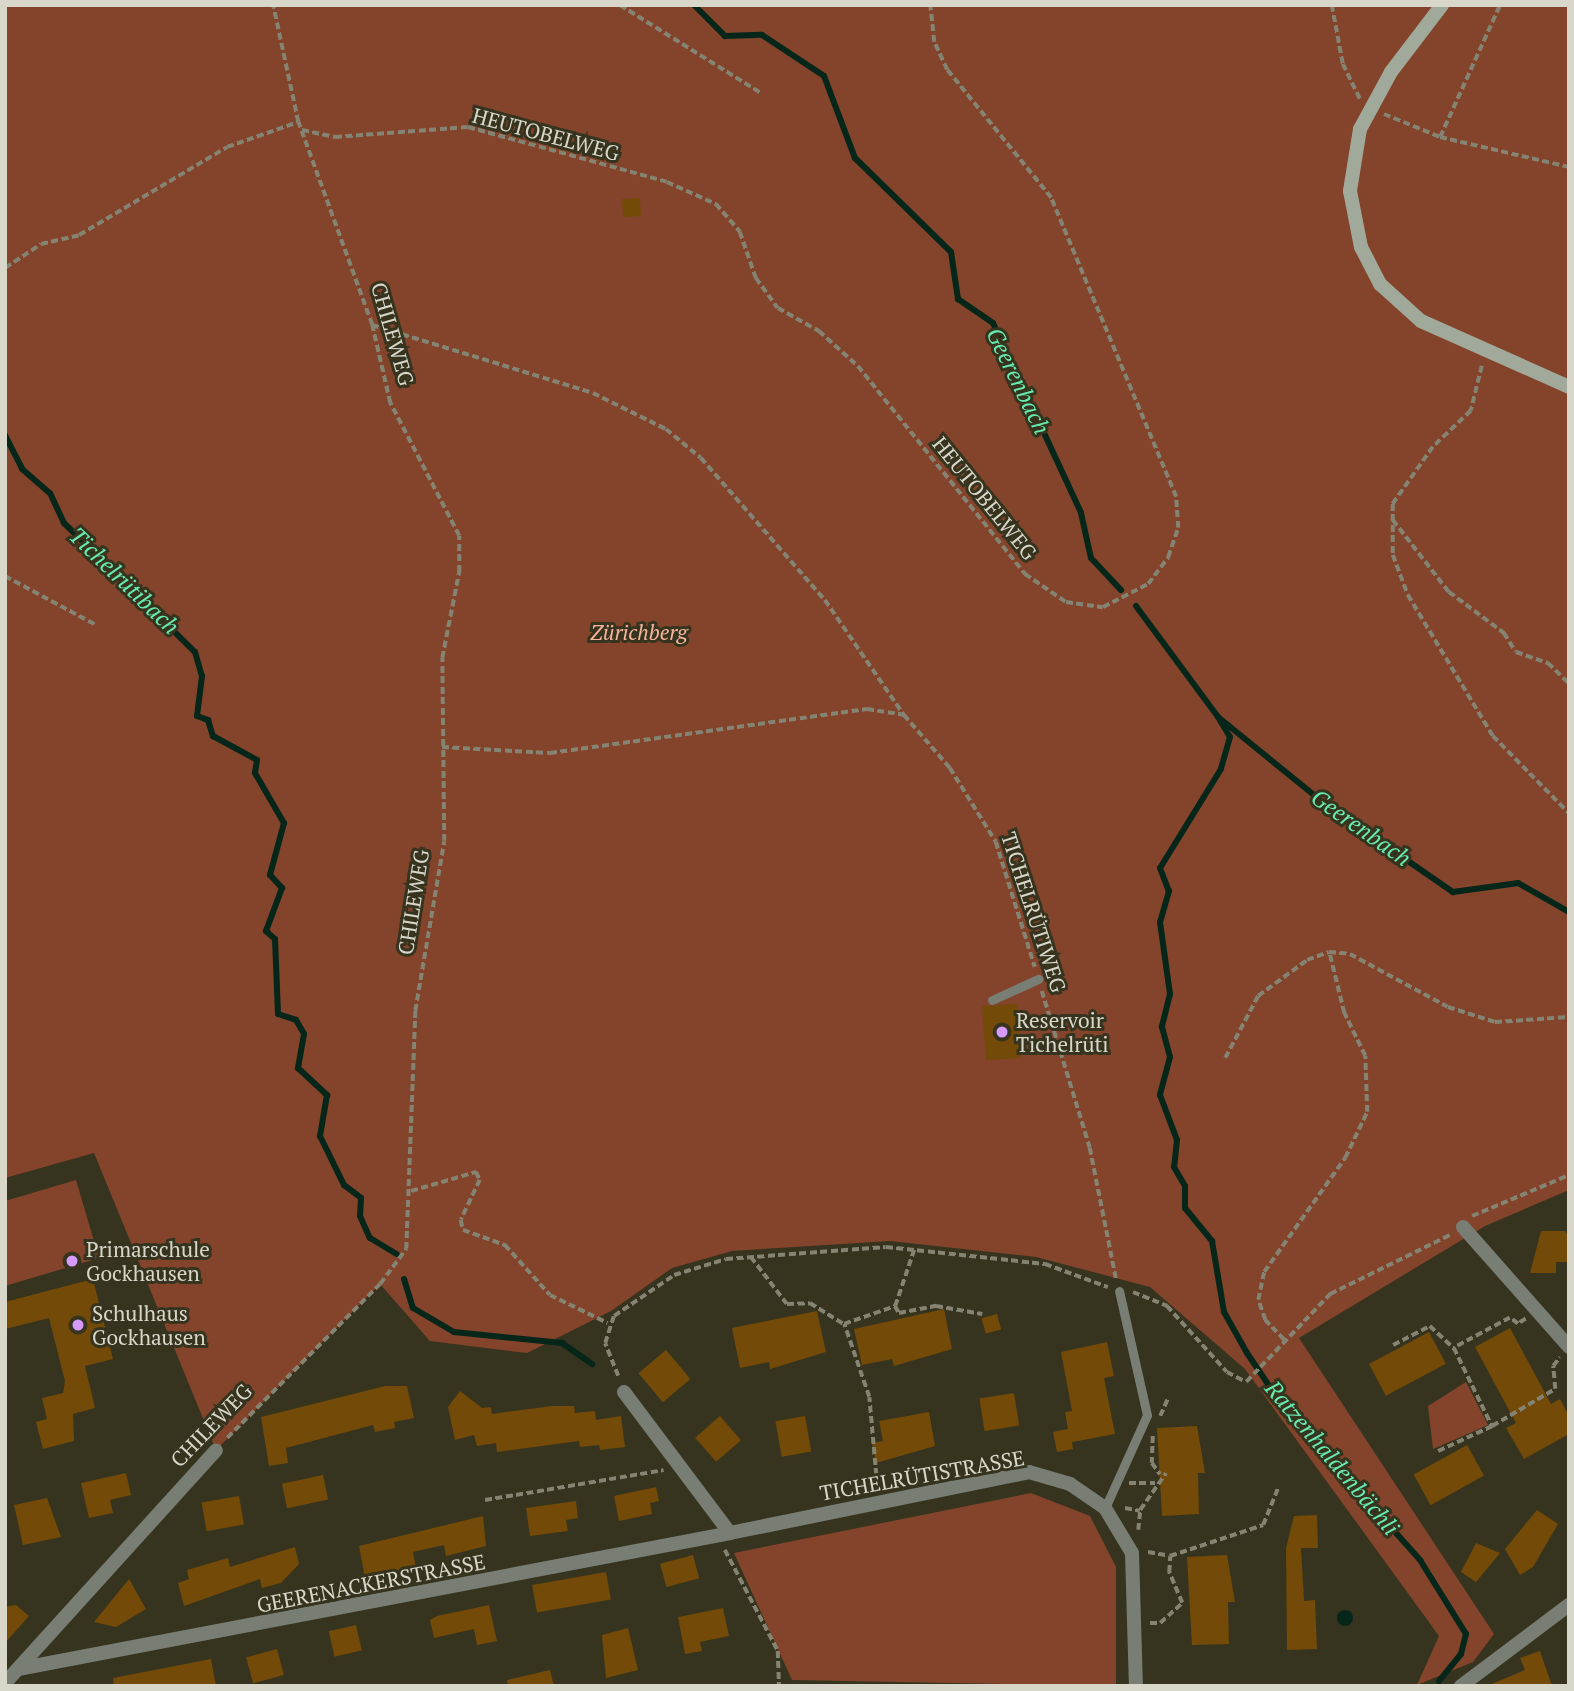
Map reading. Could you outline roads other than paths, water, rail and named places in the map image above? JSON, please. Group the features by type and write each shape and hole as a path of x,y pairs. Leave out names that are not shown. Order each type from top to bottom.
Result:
{"street":[{"path":"1442,5 1369,107 1350,191 1368,266 1421,321 1483,354 1569,387"},
{"path":"1463,1227 1568,1347"},
{"path":"624,1392 680,1467 724,1535"},
{"name":"CHILEWEG","path":"5,1683 216,1450"},
{"name":"TICHELRÜTISTRASSE","path":"724,1535 1029,1472 1070,1484 1105,1508 1134,1553 1136,1686"},
{"name":"GEERENACKERSTRASSE","path":"18,1669 724,1535"},
{"path":"1461,1686 1569,1605"}],"lane":[{"path":"992,1000 1038,979"},
{"path":"1105,1508 1147,1415 1119,1291"}],"waterway":[{"name":"Geerenbach","path":"694,5 725,36 762,35 824,76 855,158 951,252 958,299 993,323 1081,513 1091,558 1121,590"},
{"name":"Tichelrütibach","path":"5,435 22,469 50,493 64,523 195,652 202,676 197,716 208,720 213,736 257,760 255,773 284,823 270,875 282,888 266,931 275,939 278,1014 296,1020 304,1034 298,1068 327,1095 320,1136 344,1185 361,1198 360,1216 370,1238 397,1254"},
{"name":"Geerenbach","path":"1136,606 1218,717 1320,800 1453,892 1518,883 1569,912"},
{"name":"Ratzenhaldenbächli","path":"1218,717 1230,737 1221,769 1160,868 1169,891 1160,922 1170,994 1162,1027 1170,1057 1160,1095 1177,1140 1174,1167 1185,1186 1185,1208 1212,1241 1224,1312 1247,1353 1282,1405 1420,1560 1466,1634 1461,1654 1439,1681"},
{"name":"Tichelrütibach","path":"404,1279 413,1308 454,1332 562,1343 592,1364"}],"place":[{"name":"Reservoir Tichelrüti","path":"1002,1032"},
{"name":"Primarschule Gockhausen","path":"72,1261"},
{"name":"Schulhaus Gockhausen","path":"78,1325"}],"park label":[{"name":"Zürichberg","path":"639,632"}]}
